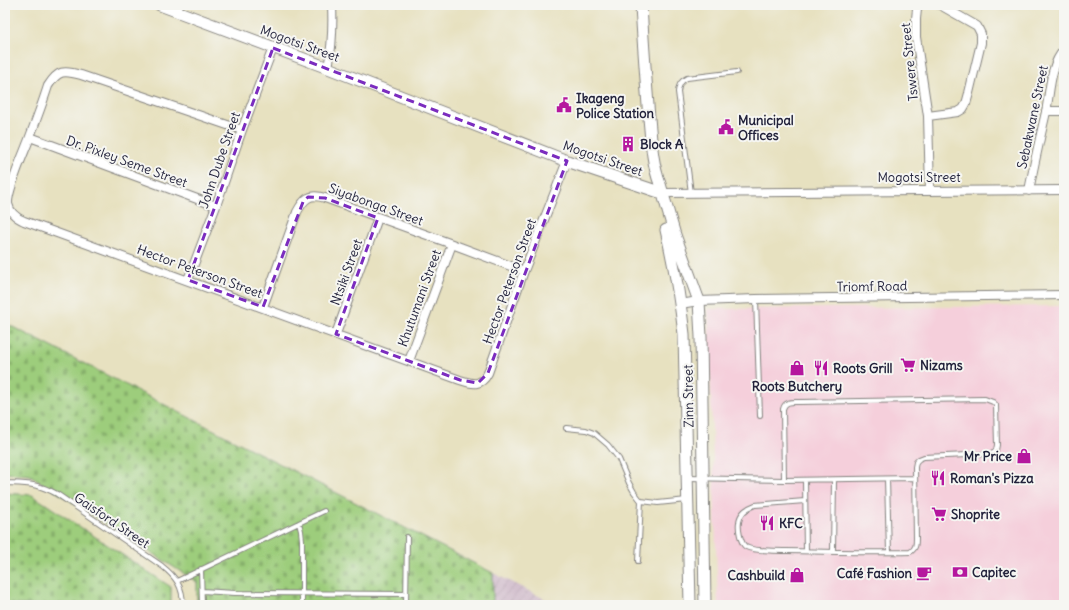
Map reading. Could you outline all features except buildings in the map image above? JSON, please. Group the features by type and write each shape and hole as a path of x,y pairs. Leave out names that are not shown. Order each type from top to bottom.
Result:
{"street":[{"name":"Mogotsi Street","path":"160,5 328,68 567,161 660,192 1064,190"},
{"path":"328,68 331,55 332,5"},
{"path":"640,5 651,136 660,192"},
{"name":"Tswere Street","path":"919,5 916,19 916,38 928,116 930,191"},
{"name":"Tswere Street","path":"928,116 958,112 963,109 969,93 982,34 977,26 940,5"},
{"name":"John Dube Street","path":"188,280 216,206 242,130 274,48"},
{"name":"Sebakwane Street","path":"1029,191 1054,69 1057,60 1064,50"},
{"name":"Hector Peterson Street","path":"242,130 81,75 71,72 63,72 53,78 48,86 14,178 8,196 8,204 16,217 473,383 482,381 488,373 524,272 567,161"},
{"path":"1046,111 1064,111"},
{"name":"Dr. Pixley Seme Street","path":"30,137 216,206"},
{"name":"Zinn Street","path":"660,192 699,301 701,337 705,605"},
{"name":"Zinn Street","path":"660,192 673,260 684,334 690,605"},
{"name":"Siyabonga Street","path":"263,307 297,212 302,202 308,197 319,196 325,198 524,272"},
{"name":"Ntsiki Street","path":"336,334 378,218"},
{"name":"Khutumani Street","path":"409,361 452,244"},
{"name":"Triomf Road","path":"680,304 699,301 756,299 1064,295"}],"lane":[{"path":"691,192 678,86 681,81 687,78 737,72"},
{"path":"756,299 760,416"},
{"path":"784,480 783,409 788,403 985,399 996,405 997,445 994,453 924,457 919,459 915,467 916,538 915,548 913,551 833,552 759,550 746,547 742,543 740,539 740,516 749,507 755,505 805,501"},
{"path":"566,428 586,430 594,433 608,444 619,459 629,483 641,501 638,561"},
{"path":"688,478 784,480 915,478"},
{"path":"887,479 889,552"},
{"path":"804,480 806,551"},
{"path":"833,552 834,480"},
{"name":"Gaisford Street","path":"5,483 35,485 44,487 57,494 172,574 177,581 183,598 183,605"},
{"path":"641,501 658,503 687,500"},
{"path":"177,581 324,511"},
{"path":"299,523 302,540 302,605"},
{"path":"406,605 407,537"},
{"path":"201,570 202,605"},
{"path":"202,591 406,594"}],"highlighted area":[{"path":"273,48 567,161 488,373 478,383 460,380 336,334 378,218 325,198 308,197 303,202 263,307 188,280"}],"shaded area":[{"path":"1064,306 1064,605 718,605 708,309"},
{"path":"493,573 557,605 493,605"}],"green space":[{"path":"5,323 493,573 493,605 197,605 197,582 30,475 5,473"},
{"path":"5,493 32,495 171,587 171,605 5,605"}],"place":[{"name":"Ikageng Police Station","path":"564,105"},
{"name":"Municipal Offices","path":"726,127"},
{"name":"Block A","path":"628,144"},
{"name":"Nizams","path":"908,365"},
{"name":"Roots Butchery","path":"797,368"},
{"name":"Roots Grill","path":"821,368"},
{"name":"Mr Price","path":"1024,456"},
{"name":"Roman's Pizza","path":"938,478"},
{"name":"Shoprite","path":"939,514"},
{"name":"KFC","path":"767,523"},
{"name":"Capitec","path":"960,572"},
{"name":"Café Fashion","path":"924,573"},
{"name":"Cashbuild","path":"797,575"}]}
